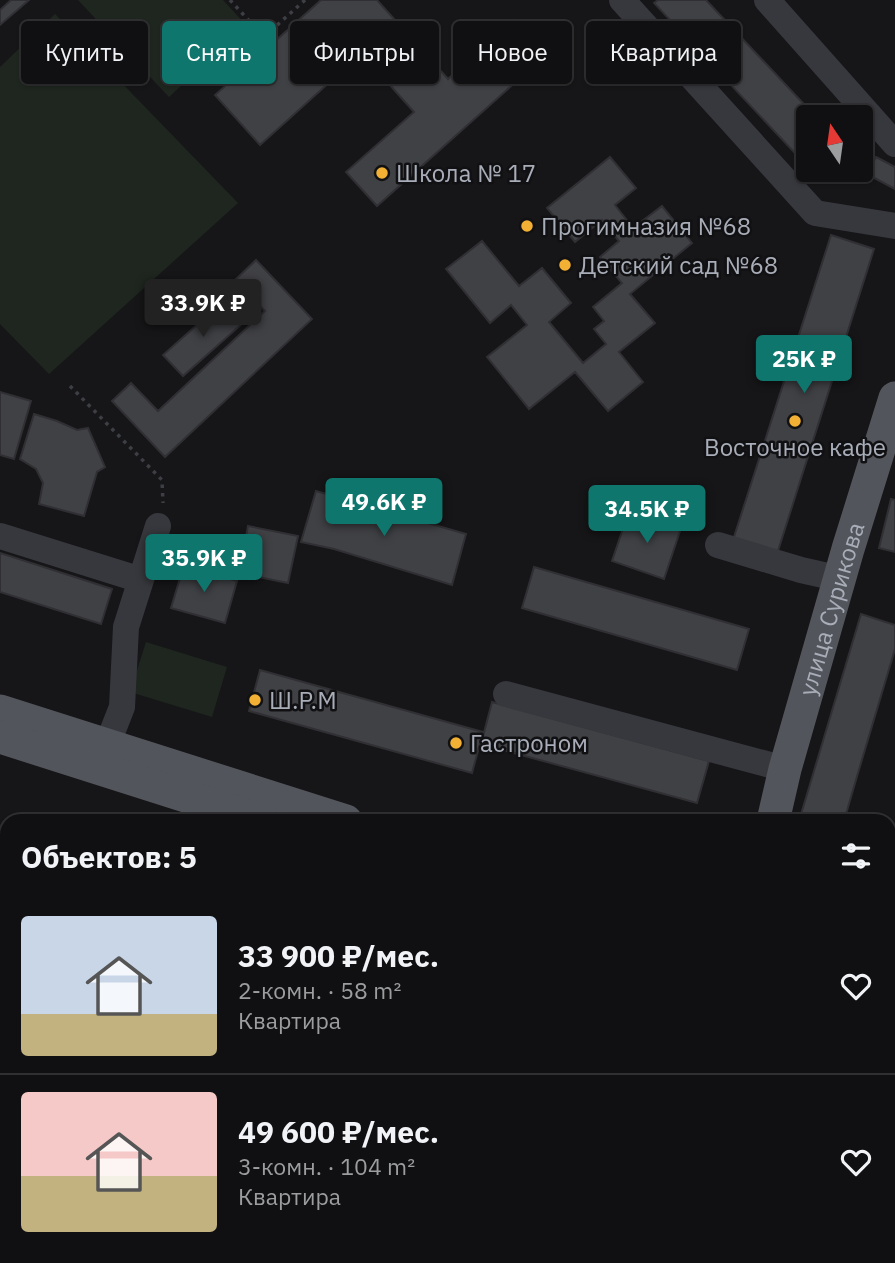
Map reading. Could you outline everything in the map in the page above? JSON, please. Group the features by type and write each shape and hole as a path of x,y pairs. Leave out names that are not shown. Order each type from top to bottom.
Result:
{"main road":[{"name":"улица Сурикова","path":"775,814 785,769 895,398"},
{"path":"0,711 102,756 247,814"},
{"path":"0,737 102,756 320,814"}],"street":[{"path":"622,0 815,214 895,226"},
{"path":"767,0 895,144"},
{"path":"102,756 122,707 126,627 158,526"},
{"path":"0,536 141,580"},
{"path":"718,545 841,579"},
{"path":"506,694 785,769"}],"path":[{"path":"230,0 264,37 306,0"},
{"path":"70,386 162,480 164,497 158,526"}],"shaded area":[{"path":"78,0 223,0 242,21 162,21 162,84 183,84 169,97 148,75 148,21 98,21"},
{"path":"55,14 62,21 48,21"},
{"path":"21,47 21,84 123,84 238,203 49,374 0,324 0,67"},
{"path":"146,642 227,667 212,717 130,692"}],"building":[{"path":"11,0 29,0 0,25 0,10"},
{"path":"321,0 377,0 396,21 298,21"},
{"path":"658,0 706,0 726,21 671,21 654,3"},
{"path":"290,28 290,84 328,84 260,145 215,95 227,84 276,84 276,40"},
{"path":"741,37 805,105 796,105 796,154 730,84 741,84"},
{"path":"439,69 448,79 453,75 453,84 514,84 377,206 346,172 414,112 389,84 439,84"},
{"path":"610,157 636,188 615,205 633,228 662,206 692,243 630,294 655,323 619,352 643,382 608,411 575,372 529,409 487,357 527,325 511,305 490,323 446,269 482,241 519,286 542,268 571,303 549,322 583,363 606,344 594,329 604,321 593,307 622,283 600,257 619,241 602,220 575,242 547,208"},
{"path":"876,157 895,167 895,189 873,177 873,163"},
{"path":"831,235 874,249 777,554 733,540"},
{"path":"256,260 312,319 165,457 112,401 131,383 158,411 265,311 235,280"},
{"path":"224,301 243,323 183,376 163,355"},
{"path":"0,392 31,401 14,459 0,455"},
{"path":"34,414 77,430 88,428 105,467 97,472 84,516 39,504 43,483 36,469 20,459"},
{"path":"316,491 466,534 452,585 334,549 301,542"},
{"path":"891,499 895,500 895,552 879,548"},
{"path":"629,511 681,528 664,579 612,561"},
{"path":"248,526 298,536 288,583 239,573"},
{"path":"0,553 112,589 101,624 0,592"},
{"path":"184,565 237,581 225,623 171,608"},
{"path":"534,567 749,629 737,670 522,608"},
{"path":"861,614 895,625 895,649 846,814 801,814"},
{"path":"260,670 483,732 472,773 249,711"},
{"path":"492,702 709,761 697,803 481,744"}],"place":[{"name":"Школа № 17","path":"382,173"},
{"name":"Прогимназия №68","path":"527,226"},
{"name":"Детский сад №68","path":"565,265"},
{"name":"Восточное кафе","path":"795,421"},
{"name":"Ш.Р.М","path":"255,700"},
{"name":"Гастроном","path":"456,743"}]}
